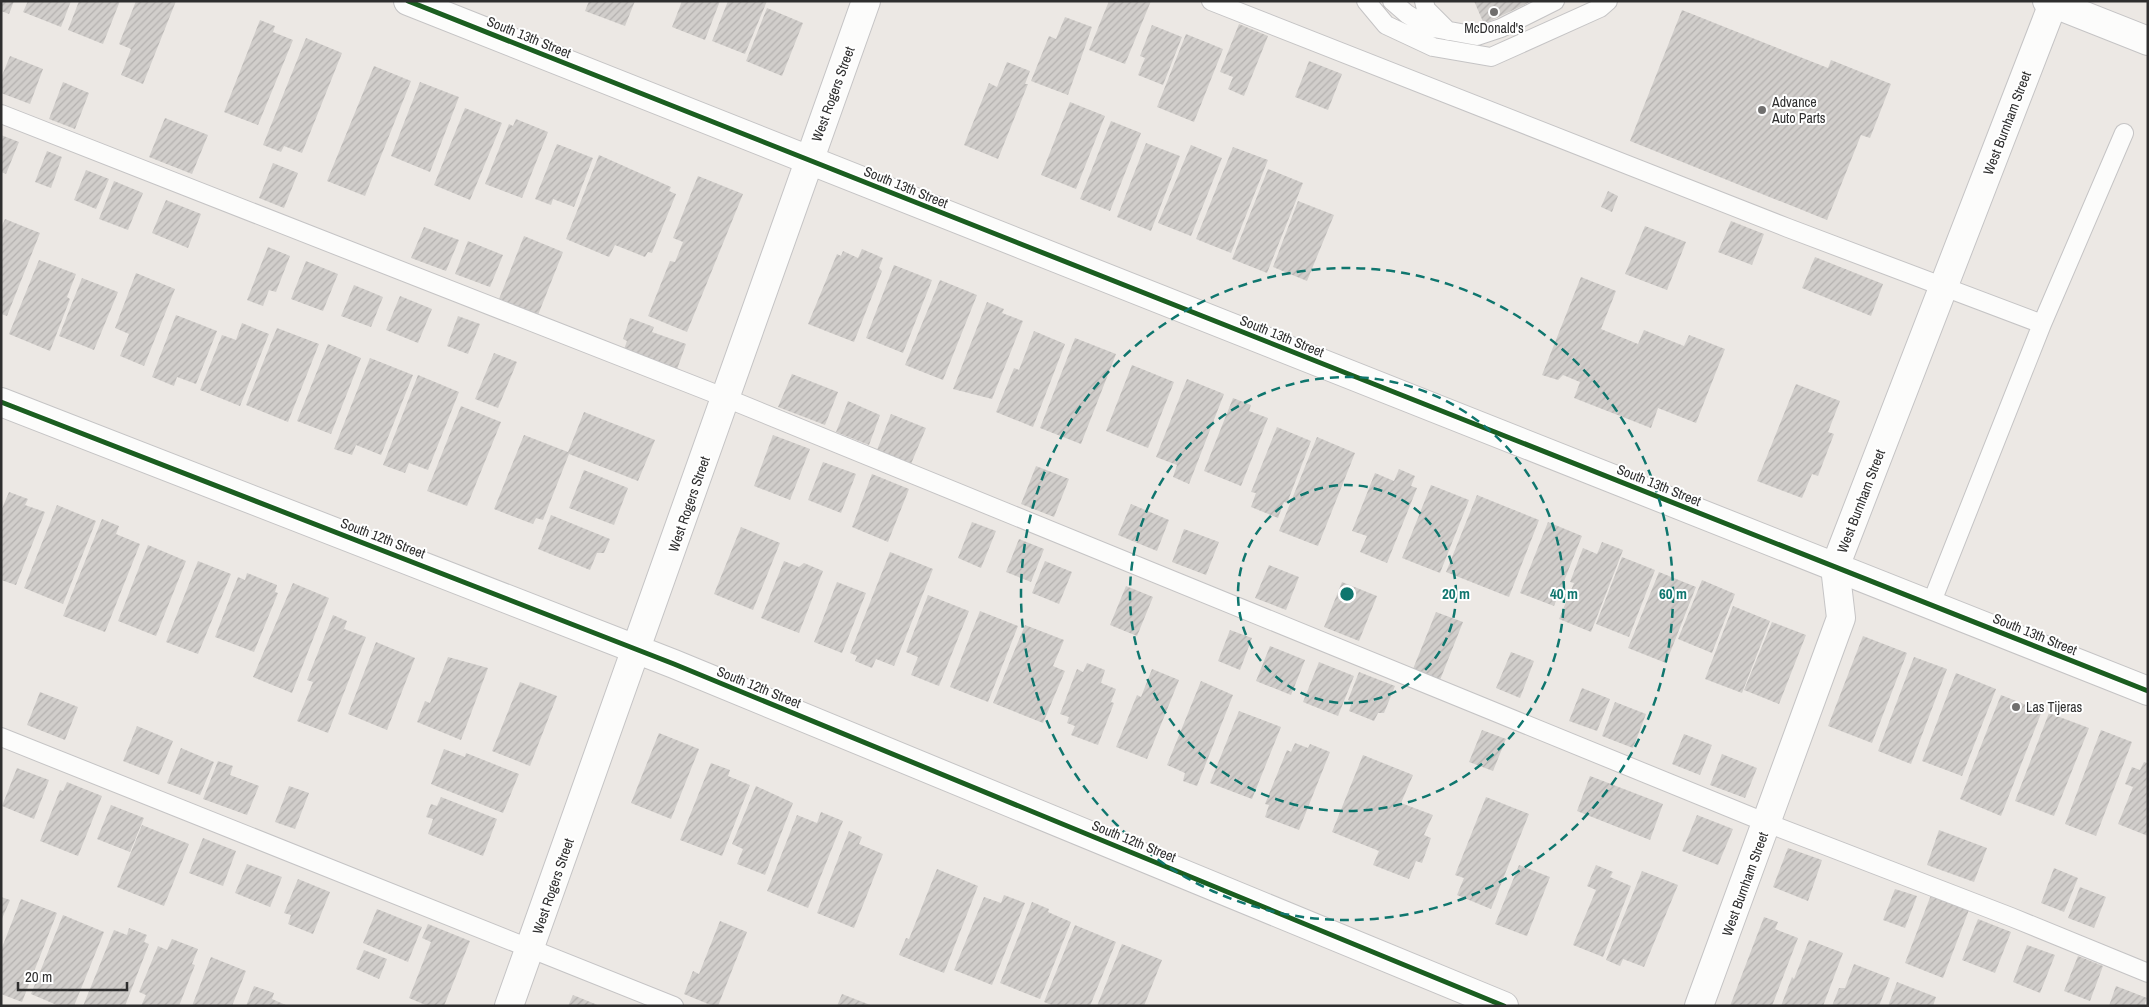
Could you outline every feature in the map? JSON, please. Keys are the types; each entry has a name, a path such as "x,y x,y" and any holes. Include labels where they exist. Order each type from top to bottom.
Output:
{"street":[{"name":"South 13th Street","path":"408,1 2148,691"},
{"name":"West Rogers Street","path":"509,1006 531,949 866,1"},
{"name":"West Burnham Street","path":"1699,1006 1841,618 1835,567 2051,2"},
{"path":"2051,2 2148,41"},
{"name":"South 12th Street","path":"1,402 637,649 1504,1006"}],"lane":[{"path":"1211,1 1770,221 2042,324"},
{"path":"1366,1 1386,25 1433,47 1491,57 1600,8 1608,1"},
{"path":"1392,1 1407,14 1428,27 1477,36 1501,28 1555,1"},
{"path":"1424,1 1426,9 1448,31"},
{"path":"1,114 726,398 1767,823 2011,917 2148,973"},
{"path":"1931,604 2042,324 2124,133"},
{"path":"1,737 674,1006"}],"building":[{"path":"1,1 14,1 9,14 1,11"},
{"path":"28,1 71,1 61,27 23,12"},
{"path":"79,1 120,1 103,44 68,30"},
{"path":"136,1 176,1 143,84 121,75 131,49 119,44"},
{"path":"589,1 635,1 625,26 585,11"},
{"path":"682,1 720,1 705,40 672,27"},
{"path":"728,1 767,1 745,54 712,41"},
{"path":"1109,1 1151,1 1125,64 1089,50"},
{"name":"McDonald's","path":"1474,1 1532,1 1484,24"},
{"path":"767,8 803,23 782,76 746,61"},
{"name":"Advance Auto Parts","path":"1682,10 1828,68 1831,60 1891,84 1870,138 1861,135 1827,220 1630,141"},
{"path":"1065,17 1092,27 1068,95 1031,81 1049,36 1056,39"},
{"path":"260,20 275,26 273,32 293,40 258,125 224,112"},
{"path":"1239,24 1268,36 1244,96 1228,89 1233,77 1220,72"},
{"path":"1152,25 1182,37 1163,85 1138,75 1145,58 1140,56"},
{"path":"1186,34 1223,49 1194,122 1157,107"},
{"path":"306,38 342,53 302,153 284,146 281,152 263,145"},
{"path":"10,56 43,69 30,104 1,93 1,78"},
{"path":"1309,61 1342,74 1328,110 1295,97"},
{"path":"1007,62 1030,71 1025,84 1028,84 998,159 964,145 989,83 997,87"},
{"path":"374,66 411,81 365,196 327,181"},
{"path":"63,82 89,93 75,129 49,119"},
{"path":"420,82 459,97 430,172 391,156"},
{"path":"1070,102 1105,116 1076,189 1041,175"},
{"path":"465,108 502,123 470,200 434,185"},
{"path":"165,118 208,135 192,174 149,157"},
{"path":"516,119 548,132 522,198 485,184 509,124 513,126"},
{"path":"1111,121 1141,133 1110,211 1080,199"},
{"path":"1,135 19,142 6,174 1,172"},
{"path":"1146,143 1180,156 1151,231 1117,217"},
{"path":"557,144 593,158 574,207 553,199 551,205 535,199"},
{"path":"1191,145 1222,158 1191,236 1158,223"},
{"path":"1233,147 1268,160 1231,253 1196,239"},
{"path":"47,151 62,157 51,188 35,182"},
{"path":"599,155 671,187 669,191 676,194 652,253 648,252 645,257 615,245 609,257 566,239"},
{"path":"273,163 298,173 284,208 259,198"},
{"path":"1268,169 1303,183 1267,273 1232,259"},
{"path":"86,170 109,179 96,209 74,200"},
{"path":"698,176 743,194 687,332 648,316 670,261 675,262 683,242 673,238"},
{"path":"114,181 143,193 128,230 99,219"},
{"path":"1608,191 1618,196 1612,212 1601,207"},
{"path":"166,200 201,214 188,248 152,233"},
{"path":"1298,201 1334,215 1307,281 1273,267"},
{"path":"5,219 40,233 7,316 1,314 1,228"},
{"path":"1731,221 1764,234 1752,265 1718,252"},
{"path":"1645,226 1686,242 1667,290 1625,274"},
{"path":"424,227 459,240 446,271 411,258"},
{"path":"524,236 563,252 538,315 499,299"},
{"path":"468,241 503,255 490,287 455,274"},
{"path":"268,247 290,256 276,292 269,290 263,306 247,300"},
{"path":"862,249 883,258 879,268 882,271 854,342 808,324 837,254 841,256 843,251 858,258"},
{"path":"1815,257 1883,284 1871,316 1802,288"},
{"path":"39,260 76,274 67,297 70,299 50,351 9,334"},
{"path":"306,261 338,274 323,311 291,299"},
{"path":"894,265 932,280 903,353 866,338"},
{"path":"136,273 175,289 144,366 120,356 129,334 115,328"},
{"path":"1581,277 1616,291 1601,329 1638,344 1644,330 1684,346 1689,335 1725,349 1696,423 1658,408 1651,428 1574,398 1580,382 1563,375 1558,380 1542,375"},
{"path":"82,278 118,292 94,350 59,336"},
{"path":"940,280 977,295 943,380 905,365"},
{"path":"354,285 383,297 371,327 341,316"},
{"path":"400,296 432,309 418,343 386,330"},
{"path":"987,302 1004,309 1002,313 1023,321 992,399 953,389"},
{"path":"176,315 217,331 196,384 177,377 174,386 152,377"},
{"path":"458,316 480,324 468,354 447,346"},
{"path":"630,318 654,327 652,332 686,344 675,375 622,355 627,341 623,339"},
{"path":"242,323 269,334 240,406 200,390 222,335 236,340"},
{"path":"277,328 319,344 288,422 246,405"},
{"path":"1034,331 1065,344 1033,427 996,412 1014,368 1019,370"},
{"path":"1075,338 1116,354 1081,444 1040,428"},
{"path":"328,344 361,358 331,434 297,421"},
{"path":"494,353 517,362 498,408 475,399"},
{"path":"370,358 413,375 381,455 356,445 352,455 334,449"},
{"path":"1132,365 1174,382 1148,448 1106,431"},
{"path":"792,374 838,392 825,425 778,407"},
{"path":"418,375 459,392 428,470 409,463 405,473 383,465"},
{"path":"1187,379 1224,394 1189,484 1173,477 1177,465 1156,457"},
{"path":"1796,384 1840,401 1828,432 1834,434 1818,476 1812,474 1802,498 1757,481"},
{"path":"1233,398 1251,405 1249,411 1268,418 1241,486 1204,471"},
{"path":"848,401 880,415 869,445 836,432"},
{"path":"461,406 501,422 467,506 427,491"},
{"path":"584,412 655,440 638,481 569,454 543,520 536,518 533,524 494,509 524,435 568,452"},
{"path":"891,414 926,428 911,464 877,450"},
{"path":"1277,427 1311,441 1287,503 1284,502 1278,518 1251,507 1256,493 1251,492"},
{"path":"773,435 810,449 790,500 754,486"},
{"path":"1317,437 1355,453 1318,546 1279,531"},
{"path":"823,462 856,474 841,513 808,500"},
{"path":"1036,466 1069,479 1054,517 1021,504"},
{"path":"1399,469 1415,476 1411,486 1417,488 1387,563 1360,552 1367,536 1352,531 1375,473 1394,481"},
{"path":"584,470 628,488 614,525 569,508"},
{"path":"872,474 909,489 888,542 852,527"},
{"path":"1431,485 1469,500 1440,573 1402,558"},
{"path":"9,492 28,499 25,505 45,512 16,585 1,580 1,511"},
{"path":"1477,495 1539,520 1509,597 1446,572"},
{"path":"1131,504 1169,520 1157,551 1118,535"},
{"path":"57,505 96,521 63,604 24,588"},
{"path":"551,515 610,539 604,553 597,553 590,570 538,549"},
{"path":"102,519 119,526 116,534 140,544 105,632 63,616"},
{"path":"972,522 996,531 981,568 958,558"},
{"path":"1548,522 1582,536 1554,606 1520,593"},
{"path":"741,527 780,543 753,610 714,594"},
{"path":"1184,529 1219,542 1206,575 1172,562"},
{"path":"1019,539 1044,549 1031,582 1006,572"},
{"path":"1602,542 1623,550 1591,632 1559,619 1574,583 1570,582 1583,548 1597,554"},
{"path":"148,545 186,561 156,636 118,621"},
{"path":"890,552 933,569 894,666 876,659 872,668 855,661 857,656 850,653"},
{"path":"1622,557 1655,570 1629,637 1596,624"},
{"path":"198,561 231,574 198,654 166,642"},
{"path":"784,561 799,567 804,563 823,571 799,633 761,618"},
{"path":"1045,561 1072,572 1059,604 1032,593"},
{"path":"1269,565 1299,577 1286,610 1255,598"},
{"path":"1659,572 1696,587 1666,663 1628,648"},
{"path":"247,573 277,585 275,592 278,593 254,652 215,637 238,577 245,580"},
{"path":"1702,580 1735,594 1712,653 1678,639"},
{"path":"837,582 866,593 842,653 814,642"},
{"path":"1342,582 1377,596 1359,641 1324,627"},
{"path":"293,583 329,598 292,693 253,677"},
{"path":"1126,586 1153,597 1137,636 1110,625"},
{"path":"928,595 969,611 939,686 911,675 918,657 906,652"},
{"path":"1733,606 1770,621 1742,693 1705,679"},
{"path":"980,611 1018,626 988,702 950,687"},
{"path":"1436,612 1463,622 1440,680 1413,669"},
{"path":"333,615 347,621 344,629 366,637 328,733 297,721 313,682 307,680"},
{"path":"1772,622 1806,635 1779,704 1744,690"},
{"path":"1025,625 1064,640 1053,666 1065,671 1043,723 993,703"},
{"path":"1230,630 1252,638 1240,670 1218,661"},
{"path":"1863,636 1907,653 1872,743 1828,726"},
{"path":"376,642 415,658 387,730 348,714"},
{"path":"1270,646 1305,660 1291,695 1256,681"},
{"path":"1511,652 1534,661 1520,698 1496,688"},
{"path":"448,657 488,668 461,740 417,722 425,701 430,703"},
{"path":"1914,657 1947,669 1911,764 1878,751"},
{"path":"1319,662 1354,676 1338,716 1303,702"},
{"path":"1087,663 1105,670 1101,683 1116,689 1111,702 1114,703 1098,745 1071,735 1075,726 1067,723 1069,717 1060,714 1077,669 1083,672"},
{"path":"1152,669 1179,680 1147,759 1116,747 1137,695 1141,697"},
{"path":"1359,672 1395,686 1384,713 1378,713 1374,721 1349,711 1352,702 1348,700"},
{"path":"1956,673 1996,689 1962,776 1922,761"},
{"path":"1201,681 1233,695 1197,786 1183,781 1185,773 1167,765"},
{"path":"520,682 557,696 530,766 492,751"},
{"path":"1582,688 1610,699 1597,731 1569,721"},
{"path":"40,692 78,707 65,740 27,725"},
{"path":"2001,695 2042,711 2001,816 1960,799"},
{"path":"1615,702 1646,714 1633,748 1602,736"},
{"path":"1239,711 1281,727 1252,799 1210,783"},
{"path":"2049,713 2089,728 2054,816 2015,801"},
{"path":"137,726 173,741 159,775 123,761"},
{"path":"1482,730 1506,739 1493,771 1469,762"},
{"path":"2101,730 2132,742 2096,836 2065,824"},
{"path":"659,733 699,749 671,819 631,803"},
{"path":"1684,734 1712,745 1700,775 1672,764"},
{"path":"1295,743 1308,748 1310,744 1330,752 1299,830 1265,817 1269,805 1265,804 1287,750 1291,752"},
{"path":"181,748 214,762 200,795 167,783"},
{"path":"444,749 465,757 466,753 519,774 503,813 431,784"},
{"path":"1722,754 1757,768 1745,798 1710,785"},
{"path":"1363,755 1413,775 1401,803 1433,815 1424,835 1431,838 1422,863 1416,861 1409,879 1373,865 1379,851 1332,832"},
{"path":"218,761 233,766 230,775 259,786 247,815 203,799"},
{"path":"2144,762 2148,763 2148,836 2118,824 2133,787 2125,784 2132,767 2140,770"},
{"path":"711,763 730,770 728,776 750,785 722,856 680,840"},
{"path":"17,768 49,780 34,819 2,806"},
{"path":"1590,776 1663,804 1650,840 1577,811"},
{"path":"67,782 102,796 78,856 40,841 60,790 63,791"},
{"path":"289,786 309,793 295,829 275,822"},
{"path":"756,786 793,803 765,875 737,864 743,849 732,844"},
{"path":"441,797 497,819 483,856 428,834 433,819 426,817 431,804 437,806"},
{"path":"1486,797 1529,814 1491,909 1457,895 1464,878 1455,875"},
{"path":"111,805 144,818 130,852 97,839"},
{"path":"821,812 843,821 808,908 767,891 797,815 817,823"},
{"path":"1697,815 1733,829 1718,865 1682,851"},
{"path":"142,825 189,844 164,906 117,887"},
{"path":"1939,830 1987,848 1974,882 1927,865"},
{"path":"849,831 862,837 859,844 883,854 854,928 817,913"},
{"path":"203,838 236,851 223,886 189,873"},
{"path":"1788,848 1822,860 1808,901 1773,887"},
{"path":"247,864 282,877 270,907 235,893"},
{"path":"1519,865 1550,877 1527,936 1495,924"},
{"path":"1596,865 1613,872 1610,877 1631,886 1603,957 1573,945 1596,890 1587,886"},
{"path":"2054,868 2078,878 2064,912 2041,903"},
{"path":"937,869 978,886 944,973 899,955 906,938 909,939"},
{"path":"1642,871 1678,885 1644,967 1623,959 1620,966 1606,960"},
{"path":"298,879 330,892 313,934 288,924 291,915 284,913"},
{"path":"2080,887 2106,897 2094,928 2068,918"},
{"path":"1895,889 1917,896 1905,928 1883,920"},
{"path":"1004,895 1025,903 992,985 954,970 984,897 1001,903"},
{"path":"1931,895 1969,910 1943,978 1905,963"},
{"path":"1,897 10,900 1,921"},
{"path":"21,899 57,913 22,1002 1,994 1,950"},
{"path":"1032,902 1049,909 1048,912 1071,922 1040,999 1000,983"},
{"path":"377,909 422,927 408,962 363,943"},
{"path":"63,915 104,932 74,1006 59,1006 31,994"},
{"path":"1764,917 1778,922 1775,929 1798,938 1772,1006 1730,1006"},
{"path":"1978,919 2011,932 1995,973 1962,960"},
{"path":"720,921 747,932 718,1006 713,1006 684,994 693,971 699,974"},
{"path":"428,924 470,941 444,1006 428,1006 409,998 431,942 422,938"},
{"path":"1075,925 1116,942 1090,1006 1054,1006 1044,1002"},
{"path":"129,928 147,935 144,942 149,944 125,1006 83,1006 114,930 127,935"},
{"path":"172,939 198,949 192,964 195,965 179,1006 141,1006 146,995 139,992 158,946 167,950"},
{"path":"1809,940 1843,953 1823,1006 1781,1006 1792,977 1794,979"},
{"path":"1122,944 1162,960 1144,1006 1097,1006"},
{"path":"2027,945 2055,955 2040,993 2013,982"},
{"path":"364,950 387,959 379,979 356,969"},
{"path":"2078,956 2103,966 2090,1001 2064,991"},
{"path":"211,957 246,971 232,1006 192,1006"},
{"path":"1854,964 1890,978 1879,1006 1832,1006 1839,988 1845,988"},
{"path":"1897,982 1936,997 1933,1006 1888,1006"},
{"path":"254,986 274,993 272,999 288,1006 246,1006"},
{"path":"2116,986 2147,998 2144,1006 2109,1006"},
{"path":"842,994 873,1006 837,1006"},
{"path":"573,995 600,1006 568,1006"}],"cycle path":[{"path":"408,1 2148,691"},
{"path":"1,402 674,664 1504,1006"}],"place":[{"name":"McDonald's","path":"1494,12"},
{"name":"Advance Auto Parts","path":"1762,110"},
{"name":"Las Tijeras","path":"2016,707"}]}
